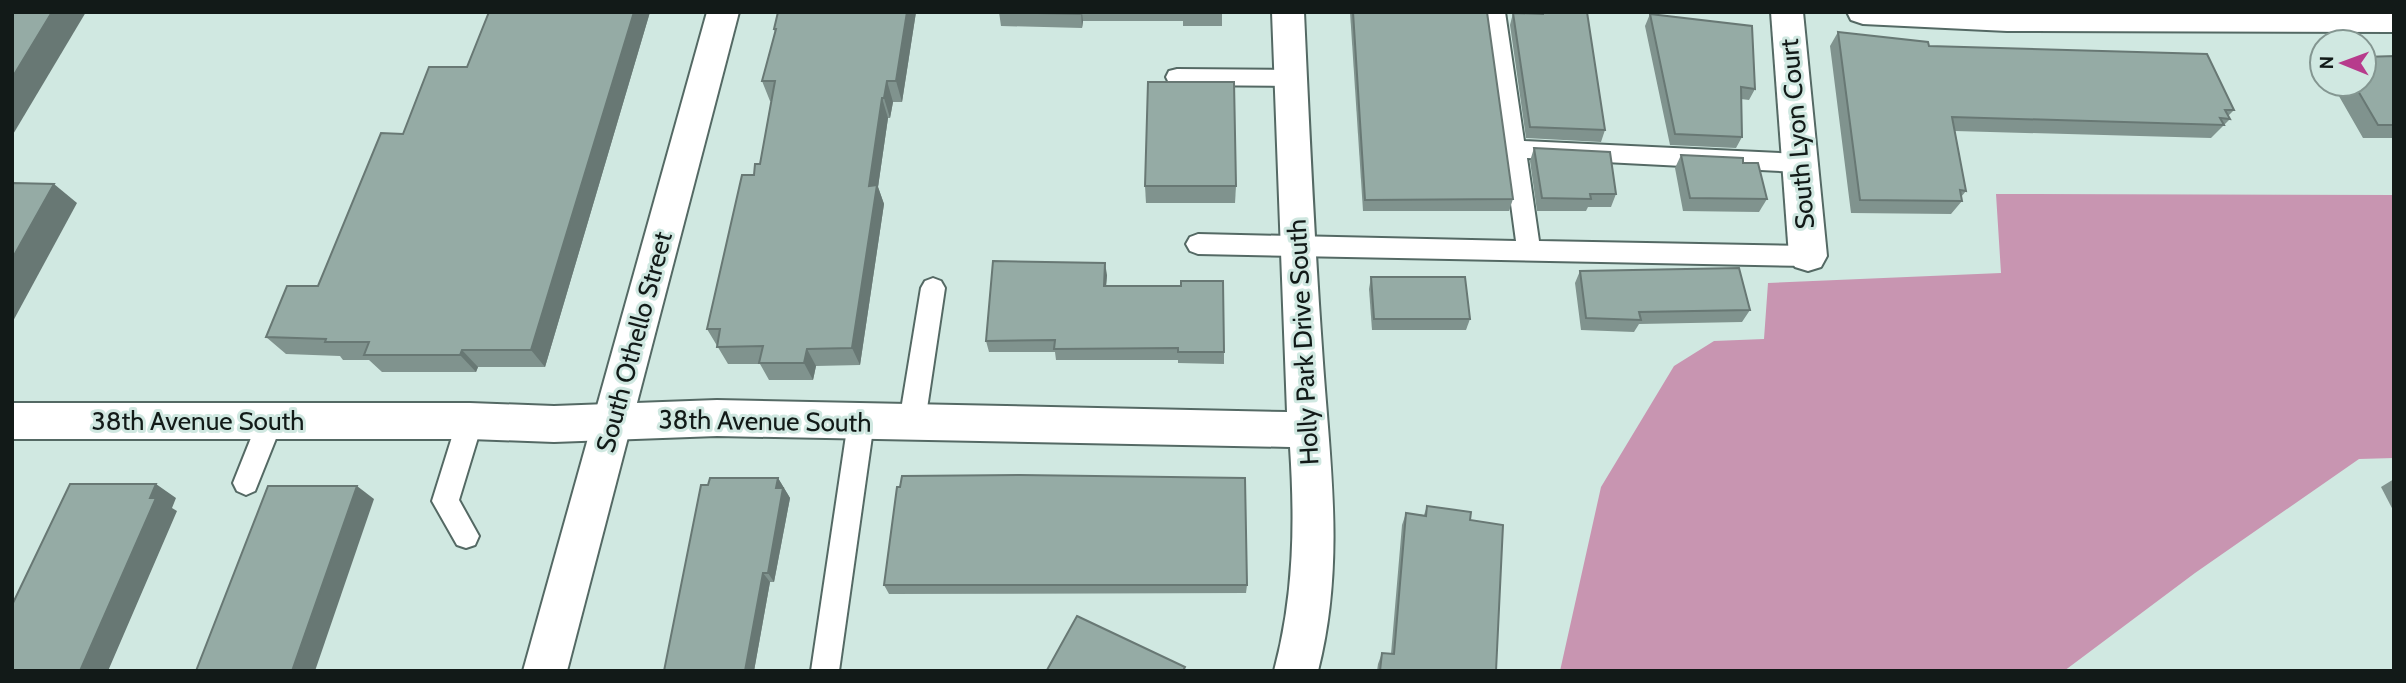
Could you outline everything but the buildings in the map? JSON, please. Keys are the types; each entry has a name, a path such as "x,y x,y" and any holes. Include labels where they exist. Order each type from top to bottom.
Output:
{"street":[{"name":"South Othello Street","path":"545,671 723,12"},
{"name":"Holly Park Drive South","path":"1288,12 1297,245 1313,526 1311,593 1304,647 1296,671"},
{"name":"South Lyon Court","path":"1787,12 1808,256"},
{"path":"1863,12 2007,19 2228,16 2394,20"},
{"name":"38th Avenue South","path":"12,421 470,421 554,424 717,418 1307,430"}],"lane":[{"path":"1495,12 1529,252"},
{"path":"1177,77 1290,78"},
{"path":"1515,149 1799,163"},
{"path":"1198,244 1808,256"},
{"path":"912,422 933,288"},
{"path":"246,483 271,421"},
{"path":"466,536 445,501 470,421"},
{"path":"824,671 862,422"}],"shaded area":[{"path":"1996,194 2394,195 2394,458 2359,459 2195,573 2064,671 1560,671 1601,487 1674,366 1714,341 1764,339 1768,283 2001,273"}]}
